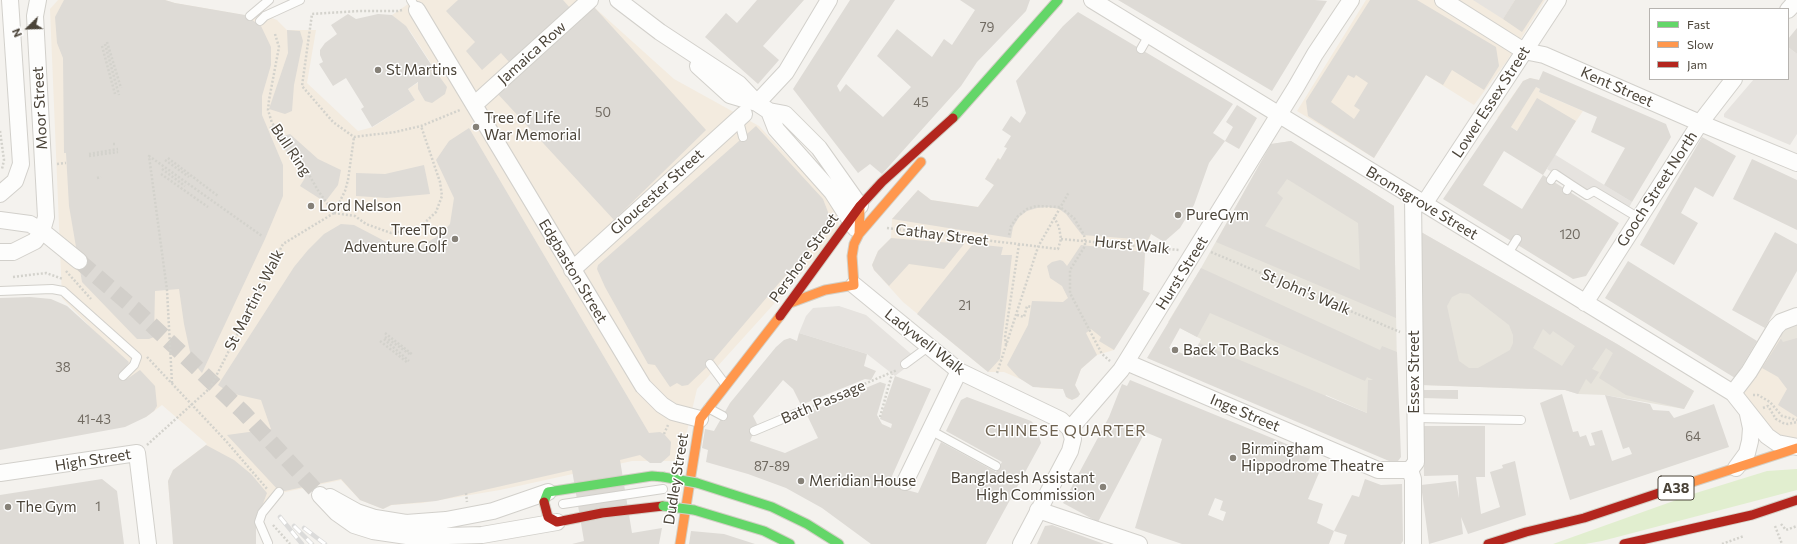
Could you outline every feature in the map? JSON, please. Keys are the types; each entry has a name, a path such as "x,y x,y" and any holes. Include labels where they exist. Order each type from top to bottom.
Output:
{"main road":[{"name":"Pershore Street","path":"859,234 929,153 945,127 1058,0"},
{"name":"Pershore Street","path":"704,414 790,303 860,206 882,182 918,148 945,127"},
{"path":"790,303 825,290 854,285 852,256 854,244 859,234 860,206"},
{"name":"Dudley Street","path":"680,544 701,437 704,414"},
{"name":"A38","path":"1543,538 1584,518 1797,447"},
{"path":"793,542 764,531 694,510 662,506 602,513 562,512 548,517 544,501 548,492 652,476 663,477 696,486 729,492 772,507 807,524 838,544"},
{"path":"1624,544 1752,514 1797,500"},
{"path":"1703,536 1723,529 1752,514"},
{"path":"1488,544 1526,532 1584,518"}],"street":[{"name":"Moor Street","path":"2,193 15,181 21,164 10,0"},
{"name":"Moor Street","path":"38,0 35,16 44,224"},
{"name":"Jamaica Row","path":"471,101 590,0"},
{"path":"618,0 660,32 739,84 763,107 776,129 832,192 859,234"},
{"path":"763,107 786,72 829,0"},
{"name":"Bromsgrove Street","path":"1092,0 1585,303 1736,390 1757,425 1777,444 1797,447"},
{"name":"Hurst Street","path":"1070,429 1123,367 1279,115 1315,54 1351,0"},
{"name":"Kent Street","path":"1443,0 1524,51 1544,55 1700,123 1797,163"},
{"name":"Lower Essex Street","path":"1418,200 1524,51 1558,0"},
{"path":"1789,9 1796,0"},
{"name":"Edgbaston Street","path":"414,5 643,386 662,406 672,412 704,414"},
{"name":"Gooch Street North","path":"1585,303 1700,123 1733,80"},
{"path":"763,107 785,114 814,143 860,206"},
{"name":"Gloucester Street","path":"572,270 743,115"},
{"name":"Essex Street","path":"1413,544 1413,479 1410,470 1416,462 1414,338 1418,200"},
{"path":"0,220 30,224 44,224 79,261"},
{"path":"0,252 13,252 35,241 44,224"},
{"name":"Ladywell Walk","path":"854,285 959,371 1061,420 1070,429"},
{"path":"1736,390 1776,327 1781,322 1797,316"},
{"name":"Inge Street","path":"1123,367 1378,470 1410,470"},
{"path":"904,482 959,371"},
{"name":"Bromsgrove Street","path":"1736,468 1747,453 1750,441 1751,428 1747,410"},
{"path":"1021,544 1070,451 1073,439 1070,429"},
{"path":"137,454 148,544"},
{"name":"High Street","path":"0,473 137,454"},
{"path":"548,492 493,511 446,520 406,523 376,518 357,512 331,497 320,494 337,513 354,525 373,531 413,538 484,539 562,512"},
{"path":"1038,510 1139,544"},
{"path":"484,539 485,522 493,511"},
{"path":"500,544 506,534 510,531"}],"lane":[{"path":"250,16 268,0"},
{"path":"260,21 265,16 300,0"},
{"path":"1141,49 1149,35"},
{"path":"743,137 740,125 743,115 763,107"},
{"path":"1551,180 1555,174 1568,187 1587,195 1594,191 1639,218"},
{"path":"1507,255 1517,239"},
{"path":"0,291 52,289 63,291 137,357 134,365 123,376"},
{"path":"905,364 928,347"},
{"path":"710,364 726,385"},
{"name":"Bath Passage","path":"754,431 804,410"},
{"path":"704,414 723,416"},
{"path":"1415,418 1521,420"},
{"path":"930,430 996,466"},
{"path":"268,543 259,522 262,513 279,492"},
{"path":"562,512 663,492"},
{"path":"756,519 777,529 793,542"}],"path":[{"path":"414,5 398,11 359,11 312,14 302,86 333,122 354,137 395,132 421,126 471,101"},
{"name":"Bull Ring","path":"275,34 279,47 268,110 272,123 298,156 319,192 334,213"},
{"path":"117,94 104,44 120,88"},
{"path":"354,137 348,180 345,191 334,213 355,216 366,224 391,233 418,229 436,212 442,196 440,182 421,126"},
{"path":"0,131 4,160 2,172"},
{"path":"89,155 118,151"},
{"path":"172,383 166,290 149,156 262,236"},
{"path":"168,158 218,196"},
{"path":"165,160 189,177"},
{"path":"162,169 185,186"},
{"path":"162,174 208,207"},
{"path":"992,388 1017,315 1038,246 1069,192"},
{"path":"1009,235 1011,226 1018,216 1027,209 1036,206 1060,207 1074,218 1084,235 1085,246 1070,270 1070,293 1102,354 1123,367"},
{"name":"St Martin's Walk","path":"210,388 283,244 334,213"},
{"path":"1054,217 1059,227 1060,239"},
{"name":"Cathay Street","path":"881,227 1058,249 1060,239"},
{"name":"Hurst Walk","path":"1060,239 1085,240 1180,250"},
{"path":"1006,348 1005,337 1019,244"},
{"name":"St John's Walk","path":"1198,247 1414,338"},
{"path":"66,271 78,286"},
{"path":"13,276 23,276"},
{"path":"1017,315 1024,317 1027,306 1031,307"},
{"path":"380,341 408,362 384,338 412,355 385,333"},
{"path":"146,356 226,441 266,487"},
{"name":"Bath Passage","path":"804,410 892,373 880,417"},
{"name":"High Street","path":"137,454 210,388"},
{"path":"1736,390 1770,402 1782,416 1797,421"},
{"path":"1766,414 1763,407 1768,406 1776,419 1783,423 1788,424 1797,421"},
{"path":"466,493 467,504"},
{"path":"262,513 290,544"},
{"path":"1775,526 1782,544"}],"shaded area":[{"path":"58,0 165,0 244,15 256,12 277,20 287,30 316,30 307,83 358,131 373,127 415,100 408,89 432,74 431,71 434,68 410,31 392,15 414,0 589,0 594,7 674,79 759,126 838,209 839,232 697,389 680,461 632,461 500,490 422,503 392,505 383,509 360,500 341,480 281,493 256,522 172,530 168,481 173,470 207,444 162,405 146,417 134,389 123,379 121,375 129,362 104,341 62,298 50,9"},
{"path":"1366,0 1545,0 1507,61 1474,105 1426,75 1374,158 1297,111"},
{"path":"1473,0 1515,0 1503,19"},
{"path":"1789,48 1797,54 1797,134 1790,145 1724,117 1724,114 1753,80 1789,80"},
{"path":"1530,78 1539,80 1536,87 1540,89 1539,92 1583,111 1554,154 1497,118 1523,81"},
{"path":"1291,141 1394,206 1398,419 1367,413 1326,395 1312,427 1186,374 1201,339 1168,322 1201,268 1271,144"},
{"path":"1554,154 1632,202 1627,211 1595,191 1587,195 1547,169"},
{"path":"998,158 1142,228 1151,234 1145,252 1143,290 1114,350 1097,355 1081,369 1075,385 1080,394 1075,399 1068,399 1063,389 1041,388 1004,372 988,372 903,302 874,270 872,265 878,251 891,238 892,219 918,190 931,200 978,207 994,185 985,179"},
{"path":"1421,232 1617,344 1694,391 1684,409 1605,395 1578,394 1565,390 1422,385"},
{"path":"839,306 866,315 917,359 895,376 867,354 799,333 806,316 813,308"},
{"path":"1797,316 1797,376 1794,377 1781,338 1773,332"},
{"path":"1773,332 1781,338 1794,377 1797,376 1797,447 1777,443 1739,388"}],"green space":[{"path":"1797,469 1797,490 1602,541 1585,544 1553,544 1696,493 1767,471"}],"building":[{"path":"64,0 165,0 245,15 261,26 271,47 271,65 262,96 262,115 283,165 283,196 265,239 202,373 192,361 184,324 179,289 155,291 154,337 149,339 137,339 82,282 69,206 66,153 64,153 63,58 57,43 55,17"},
{"path":"458,0 563,0 570,8 510,63 501,53 482,70 466,51 475,42 446,11"},
{"path":"757,0 804,0 763,46 779,60 758,84 705,37 726,13 737,23"},
{"path":"850,0 895,0 837,86 840,92 846,84 883,117 911,87 877,56 897,29 932,57 944,39 952,45 975,10 960,0 1030,0 1026,11 977,62 961,86 882,174 870,164 858,173 793,89"},
{"path":"1118,0 1315,0 1327,1 1272,91"},
{"path":"1370,0 1417,0 1496,47 1499,66 1484,90 1452,70 1443,85 1426,75 1374,158 1308,116 1306,101","holes":["1348,75 1354,78 1356,75 1368,83 1354,106 1360,110 1354,119 1331,102"]},
{"path":"1515,0 1543,0 1522,32 1503,19"},
{"path":"594,7 706,130 614,220 497,93"},
{"path":"1078,12 1233,104 1213,133 1225,141 1209,163 1194,205 1180,228 1164,242 1151,234 1148,240 1082,235 1066,214 1059,209 1048,207 1027,211 1019,217 1013,227 1011,238 892,219 918,190 931,200 978,207 994,185 985,179 998,158 1000,160 1007,148 1004,147 1011,136 1002,130 1011,116 1020,123 1026,113 1016,81 1063,26"},
{"name":"St Martins","path":"348,14 356,19 378,14 392,15 406,26 434,69 431,71 432,74 439,76 447,87 445,94 432,103 425,101 418,89 418,82 408,89 415,100 372,127 361,109 364,107 346,78 333,86 319,64 323,62 320,55 320,50 325,43 337,34 331,25"},
{"path":"1797,28 1797,54 1789,48 1789,38"},
{"path":"287,30 300,31 303,41 294,85 292,111 285,114 269,109 288,53"},
{"path":"1543,71 1666,124 1671,137 1632,202 1604,185 1625,148 1591,132 1597,117 1539,92 1540,89 1536,87 1511,127 1517,131 1537,98 1576,121 1543,175 1619,223 1586,276 1573,279 1443,199 1523,81 1530,78 1539,80","holes":["1504,151 1543,175 1522,209 1483,185"]},
{"path":"1237,105 1257,118 1239,149 1225,141 1233,127 1226,122"},
{"path":"275,125 283,136 290,134 318,159 341,170 338,185 325,202 300,186 305,178 269,127"},
{"path":"756,126 823,199 828,212 828,223 826,228 710,364 688,385 682,386 677,383 670,387 655,365 648,364 605,287 597,269 598,265"},
{"path":"469,128 649,433 660,432 664,434 671,442 670,455 661,463 650,463 640,455 620,460 632,533 662,528 659,544 572,544 584,541 572,470 436,501 391,505 383,509 360,500 341,479 280,492 227,435 271,429 261,400 230,393 218,385 294,267 324,234 341,224 354,225 396,247 417,248 440,235 450,224 454,198 436,160 449,141"},
{"path":"1702,137 1736,156 1713,197 1695,187 1681,213 1698,223 1674,265 1640,245"},
{"path":"1291,141 1394,206 1396,318 1216,242 1271,144","holes":["1287,179 1358,223 1360,270 1265,226 1283,198 1277,193"]},
{"path":"1752,159 1797,180 1797,230 1733,199"},
{"path":"424,165 430,194 387,198 356,196 356,173 385,174"},
{"path":"1421,232 1617,344 1694,391 1684,409 1626,395 1599,378 1613,353 1606,348 1592,369 1599,372 1591,384 1586,379 1578,394 1565,390 1422,385","holes":["1460,293 1469,294 1509,325 1513,335 1513,343 1510,350 1478,368 1469,368 1459,361 1447,306 1452,297","1543,329 1550,335 1553,331 1575,346 1562,366 1533,348"]},
{"path":"1775,232 1797,244 1797,271 1765,328 1732,310"},
{"path":"891,238 964,244 944,269 909,264 889,286 874,270 872,265 878,251"},
{"path":"973,244 1003,247 1001,255 1012,255 1000,359 988,372 917,314"},
{"path":"1081,245 1145,252 1143,290 1150,293 1114,350 1099,341 1101,337 1091,329 1086,333 1097,355 1081,369 1075,385 1080,394 1072,400 1066,397 1063,389 1033,387 1019,378 1007,365 1028,325 1032,301 1063,302 1068,298 1062,286 1050,278 1047,266 1052,262 1060,260 1067,266"},
{"path":"1628,261 1757,341 1735,378 1605,298"},
{"path":"1201,268 1380,350 1382,346 1397,352 1401,457 1398,461 1389,461 1147,358","holes":["1210,313 1365,381 1367,377 1373,380 1368,380 1367,413 1199,343 1193,358 1169,348 1180,328 1197,337"]},
{"path":"30,297 51,299 67,306 129,362 121,375 123,379 127,379 140,370 155,386 157,406 154,411 146,417 125,427 0,450 0,298"},
{"path":"799,333 867,354 864,366 876,371 871,380 865,379 801,405 793,389 783,380 753,416 757,424 750,441 785,453 818,438 806,413 880,382 886,384 877,415 882,424 891,428 892,424 880,419 895,376 931,389 888,485 918,493 941,442 996,472 1002,462 946,431 961,400 967,397 1031,421 1036,426 1041,443 986,544 871,544 822,508 786,488 748,474 706,462 708,450 702,448 705,429 714,431 730,403 776,347 784,340 790,338 797,341"},
{"path":"1781,338 1783,342 1797,338 1797,417 1778,405 1787,389 1778,377 1762,368"},
{"path":"1130,380 1311,454 1308,462 1321,468 1308,499 1323,504 1317,523 1334,531 1329,544 1182,544 1135,528 1162,439 1145,432 1098,522 1063,503 1109,417 1122,384 1127,386","holes":["1215,498 1223,501 1220,510 1226,512 1223,521 1208,515"]},
{"path":"1422,390 1458,390 1458,399 1422,398"},
{"path":"1562,394 1573,432 1578,431 1580,437 1586,435 1590,446 1595,445 1591,433 1602,430 1612,461 1632,454 1629,447 1623,449 1605,395 1650,404 1653,410 1669,411 1674,418 1714,404 1729,447 1570,500 1540,403"},
{"path":"1423,426 1485,426 1485,477 1476,477 1481,514 1500,507 1490,472 1503,468 1502,465 1515,461 1526,515 1468,534 1461,517 1463,534 1429,544 1421,485 1456,481 1459,498 1458,475 1424,476"},
{"path":"206,445 234,460 251,474 267,493 256,522 256,544 173,544 168,481 173,470"},
{"path":"102,479 117,491 124,544 0,544 0,495"},
{"path":"1365,479 1381,485 1402,484 1403,541 1401,544 1344,544 1347,535 1334,531 1352,495 1359,497"},
{"path":"1052,525 1104,544 1037,544 1045,526"},
{"path":"691,531 724,534 755,544 689,544"}],"tunnel":[{"path":"79,261 136,310 243,412 320,495"}],"railway":[{"path":"280,517 302,544"},
{"path":"294,526 312,544"},
{"path":"304,528 325,544"}],"traffic: fast":[{"path":"953,118 1058,0"},
{"path":"544,502 548,492 652,476 663,477"},
{"path":"663,477 697,483"},
{"path":"697,483 772,507 807,524 839,544"},
{"path":"663,506 694,510"},
{"path":"694,510 764,531 790,544"}],"traffic: slow":[{"path":"859,234 921,162"},
{"path":"790,303 825,290 854,285 852,256 854,244 859,234 860,206"},
{"path":"680,544 700,419 780,316"},
{"path":"1677,487 1797,448"}],"traffic: jam":[{"path":"780,316 860,206 882,182 953,118"},
{"path":"1488,544 1526,532 1584,518 1677,487"},
{"path":"1624,544 1752,515 1797,500"},
{"path":"544,502 548,517 557,522 602,513 663,506"}],"place":[{"name":"St Martins","path":"378,70"},
{"name":"Tree of Life War Memorial","path":"476,127"},
{"name":"Lord Nelson","path":"311,206"},
{"name":"PureGym","path":"1178,215"},
{"name":"TreeTop Adventure Golf","path":"455,239"},
{"name":"Back To Backs","path":"1175,350"},
{"name":"Birmingham Hippodrome Theatre","path":"1233,458"},
{"name":"Meridian House","path":"801,481"},
{"name":"Bangladesh Assistant High Commission","path":"1103,487"},
{"name":"The Gym","path":"8,507"}],"district":[{"name":"CHINESE QUARTER","path":"1066,431"}]}
